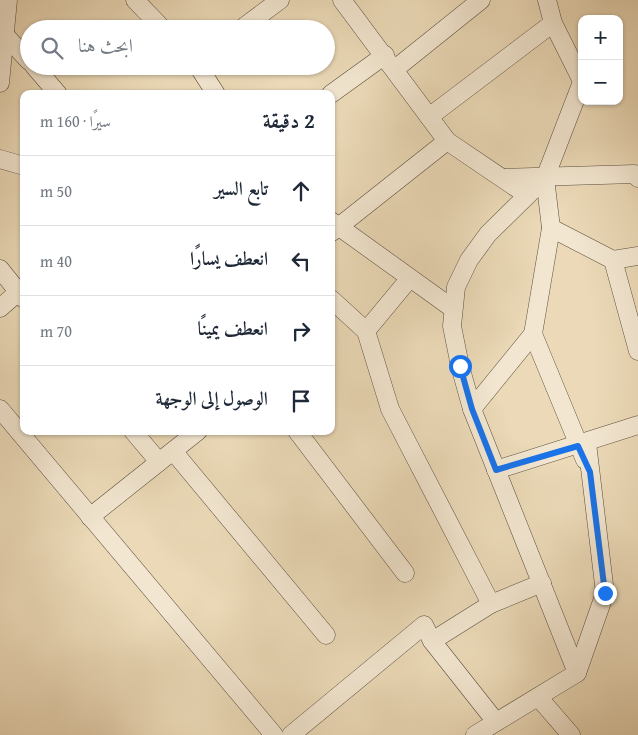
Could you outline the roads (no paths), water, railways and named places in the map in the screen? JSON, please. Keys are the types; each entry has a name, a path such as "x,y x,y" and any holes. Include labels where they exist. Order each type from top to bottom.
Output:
{"street":[{"path":"0,83 8,0"},
{"path":"135,0 154,20"},
{"path":"253,20 280,0"},
{"path":"342,0 447,141 527,195"},
{"path":"335,92 390,62 480,0"},
{"path":"548,0 553,23 578,74"},
{"path":"430,117 553,23"},
{"path":"4,34 20,51"},
{"path":"42,75 55,90"},
{"path":"204,75 213,90"},
{"path":"578,92 545,178 488,234 469,260 456,287 452,308 452,326 460,366 472,409 578,673"},
{"path":"335,226 447,141"},
{"path":"503,178 635,174 638,178"},
{"path":"472,409 533,334 551,228 545,178"},
{"path":"335,228 452,308"},
{"path":"551,228 613,260 638,256"},
{"path":"613,260 638,351"},
{"path":"0,269 20,291"},
{"path":"366,331 410,278"},
{"path":"0,308 20,294"},
{"path":"335,303 366,331 390,409 491,604"},
{"path":"478,734 578,673 605,593 590,472 583,444 533,334"},
{"path":"0,409 20,433"},
{"path":"496,470 638,426"},
{"path":"22,435 274,735"},
{"path":"136,435 159,462"},
{"path":"90,517 193,435"},
{"path":"300,435 405,572"},
{"path":"173,451 326,636"},
{"path":"432,641 491,604 542,583"},
{"path":"291,735 424,625 432,641 496,722"},
{"path":"539,698 571,735"}]}
